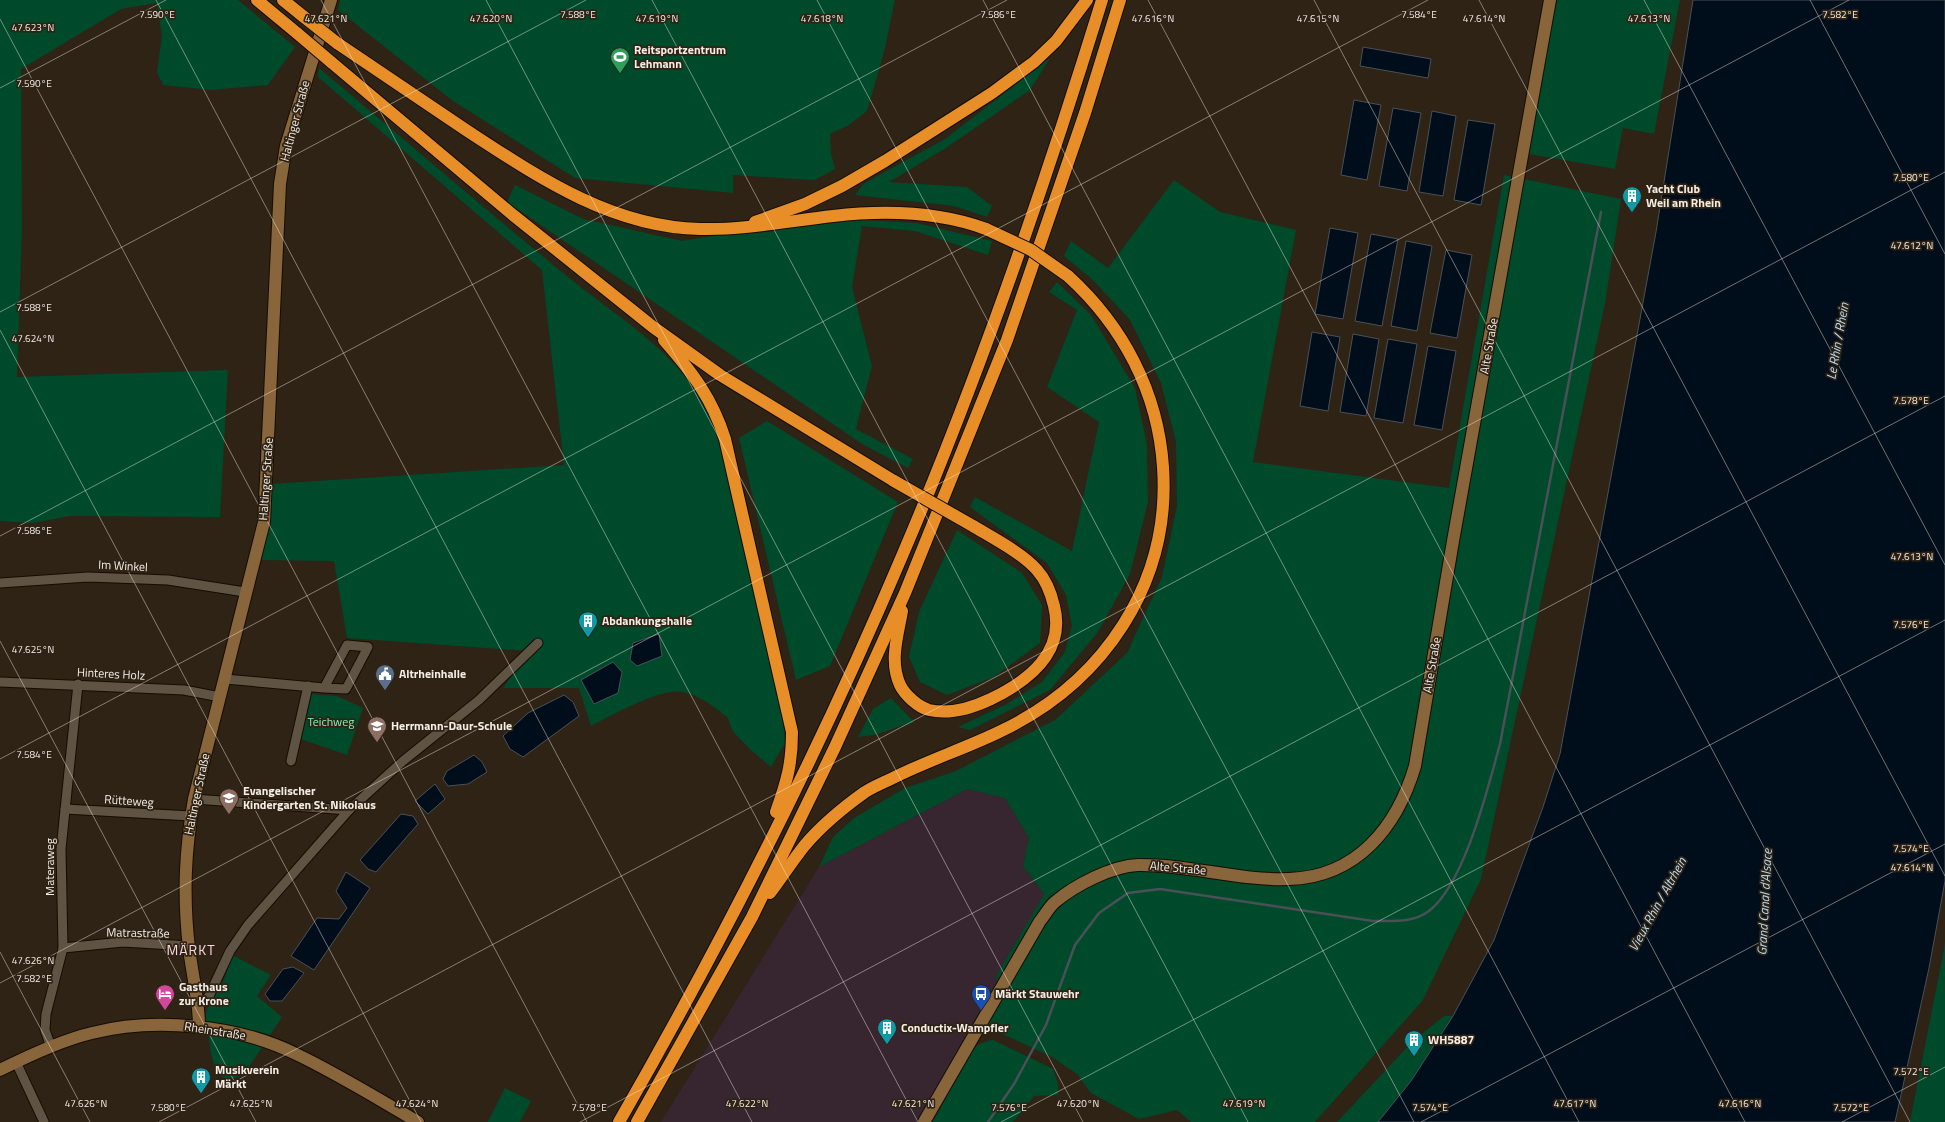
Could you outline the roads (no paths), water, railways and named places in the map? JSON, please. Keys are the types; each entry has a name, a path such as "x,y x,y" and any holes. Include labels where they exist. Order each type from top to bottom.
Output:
{"highway":[{"path":"257,0 513,215 653,327 720,375 1016,553 1037,570 1052,596 1057,615 1057,630 1052,645 1044,659 1033,672 1003,693 963,710 945,712 928,710 912,700 900,685 895,666 895,653 905,593"},
{"path":"283,0 337,43 516,163 582,200 623,216 666,227 700,229 736,228 834,216 887,212 949,218 986,229 1031,250 1068,276 1104,314 1121,338 1136,364 1148,391 1162,450 1162,513 1151,565 1140,592 1112,642 1067,690 1036,712 999,732 924,763 867,791 835,816 806,844 752,917"},
{"path":"736,228 805,204 842,186 885,161 992,93 1034,62 1056,41 1087,0"},
{"path":"619,1122 669,1035 766,847 822,735 864,644 956,425 1030,226 1069,109 1102,0"},
{"path":"637,1122 752,917 835,746 905,593 1007,340 1085,113 1120,0"},
{"path":"653,327 700,384 719,419 725,439 789,714 792,732 792,757 787,783 766,847"}],"street":[{"name":"Haltinger Straße","path":"199,1026 198,1003 189,946 185,864 191,816 245,592 264,522 280,184 286,146 331,0"},
{"name":"Alte Straße","path":"924,1122 1045,914 1054,902 1092,879 1116,869 1136,865 1195,869 1261,878 1289,879 1307,877 1340,866 1363,852 1389,825 1399,808 1408,789 1415,766 1452,549 1550,0"},
{"name":"Im Winkel","path":"0,583 88,577 168,580 245,592"},
{"path":"198,1003 204,1002 209,996 230,951 248,925 349,810 403,761 479,700 538,643"},
{"path":"224,678 324,688 346,689 368,647 347,645 324,688"},
{"name":"Hinteres Holz","path":"0,682 78,684 184,690 220,697"},
{"name":"Materaweg","path":"51,1047 45,1030 46,1014 63,948 60,849 78,684"},
{"path":"292,761 308,686"},
{"path":"194,799 349,810"},
{"name":"Rütteweg","path":"65,809 191,816"},
{"name":"Matrastraße","path":"63,948 123,942 189,946"},
{"name":"Rheinstraße","path":"0,1070 51,1047 99,1032 137,1026 199,1026 256,1038 296,1053 418,1122"},
{"path":"16,1062 44,1122"}],"water":[{"path":"1693,0 1945,0 1945,881 1929,968 1895,1122 1378,1122 1411,1081 1453,1016 1494,940 1543,807 1560,754 1656,232"},
{"path":"1363,47 1431,59 1428,78 1360,66"},
{"path":"1354,100 1381,105 1367,180 1341,175"},
{"path":"1393,108 1421,113 1407,191 1379,186"},
{"path":"1432,111 1456,116 1443,196 1419,192"},
{"path":"1468,120 1495,124 1481,205 1454,200"},
{"path":"1330,228 1358,233 1343,319 1315,314"},
{"path":"1371,234 1398,239 1382,326 1355,321"},
{"path":"1406,241 1432,246 1417,331 1391,326"},
{"path":"1446,250 1472,255 1457,338 1430,333"},
{"path":"1312,332 1340,337 1328,411 1300,406"},
{"path":"1353,334 1379,339 1366,416 1340,412"},
{"path":"1388,339 1417,344 1403,423 1374,418"},
{"path":"1428,346 1456,351 1442,430 1414,425"},
{"path":"659,634 662,656 637,666 630,660 633,643"},
{"path":"613,662 622,672 618,693 594,704 581,680"},
{"path":"564,695 573,702 579,716 523,757 510,749 503,736 528,713"},
{"path":"474,755 482,762 487,772 468,784 448,786 443,779 447,771"},
{"path":"435,784 445,799 428,814 415,801"},
{"path":"401,814 413,816 418,824 376,872 368,869 360,860"},
{"path":"346,872 370,888 314,970 291,956 317,918 339,919 347,908 336,891"},
{"path":"293,967 304,973 282,1001 270,1001 265,994 283,969"}],"waterway":[{"path":"988,1122 1014,1084 1046,1025 1075,945 1099,913 1128,893 1160,889 1373,921 1416,918 1429,911 1442,898 1454,879 1474,833 1500,744 1601,212"}],"place":[{"name":"Reitsportzentrum Lehmann","path":"620,74"},
{"name":"Yacht Club Weil am Rhein","path":"1632,213"},
{"name":"Abdankungshalle","path":"588,638"},
{"name":"Altrheinhalle","path":"385,691"},
{"name":"Herrmann-Daur-Schule","path":"377,743"},
{"name":"Evangelischer Kindergarten St. Nikolaus","path":"229,815"},
{"name":"Gasthaus zur Krone","path":"165,1011"},
{"name":"Märkt Stauwehr","path":"981,1011"},
{"name":"Conductix-Wampfler","path":"887,1045"},
{"name":"WH5887","path":"1414,1057"},
{"name":"Musikverein Märkt","path":"201,1094"}],"district":[{"name":"MÄRKT","path":"191,950"}],"water label":[{"name":"Le Rhin / Rhein","path":"1837,341"},
{"name":"Grand Canal d'Alsace","path":"1764,902"},
{"name":"Vieux Rhin / Altrhein","path":"1657,904"}],"park label":[{"name":"Teichweg","path":"331,722"}]}
